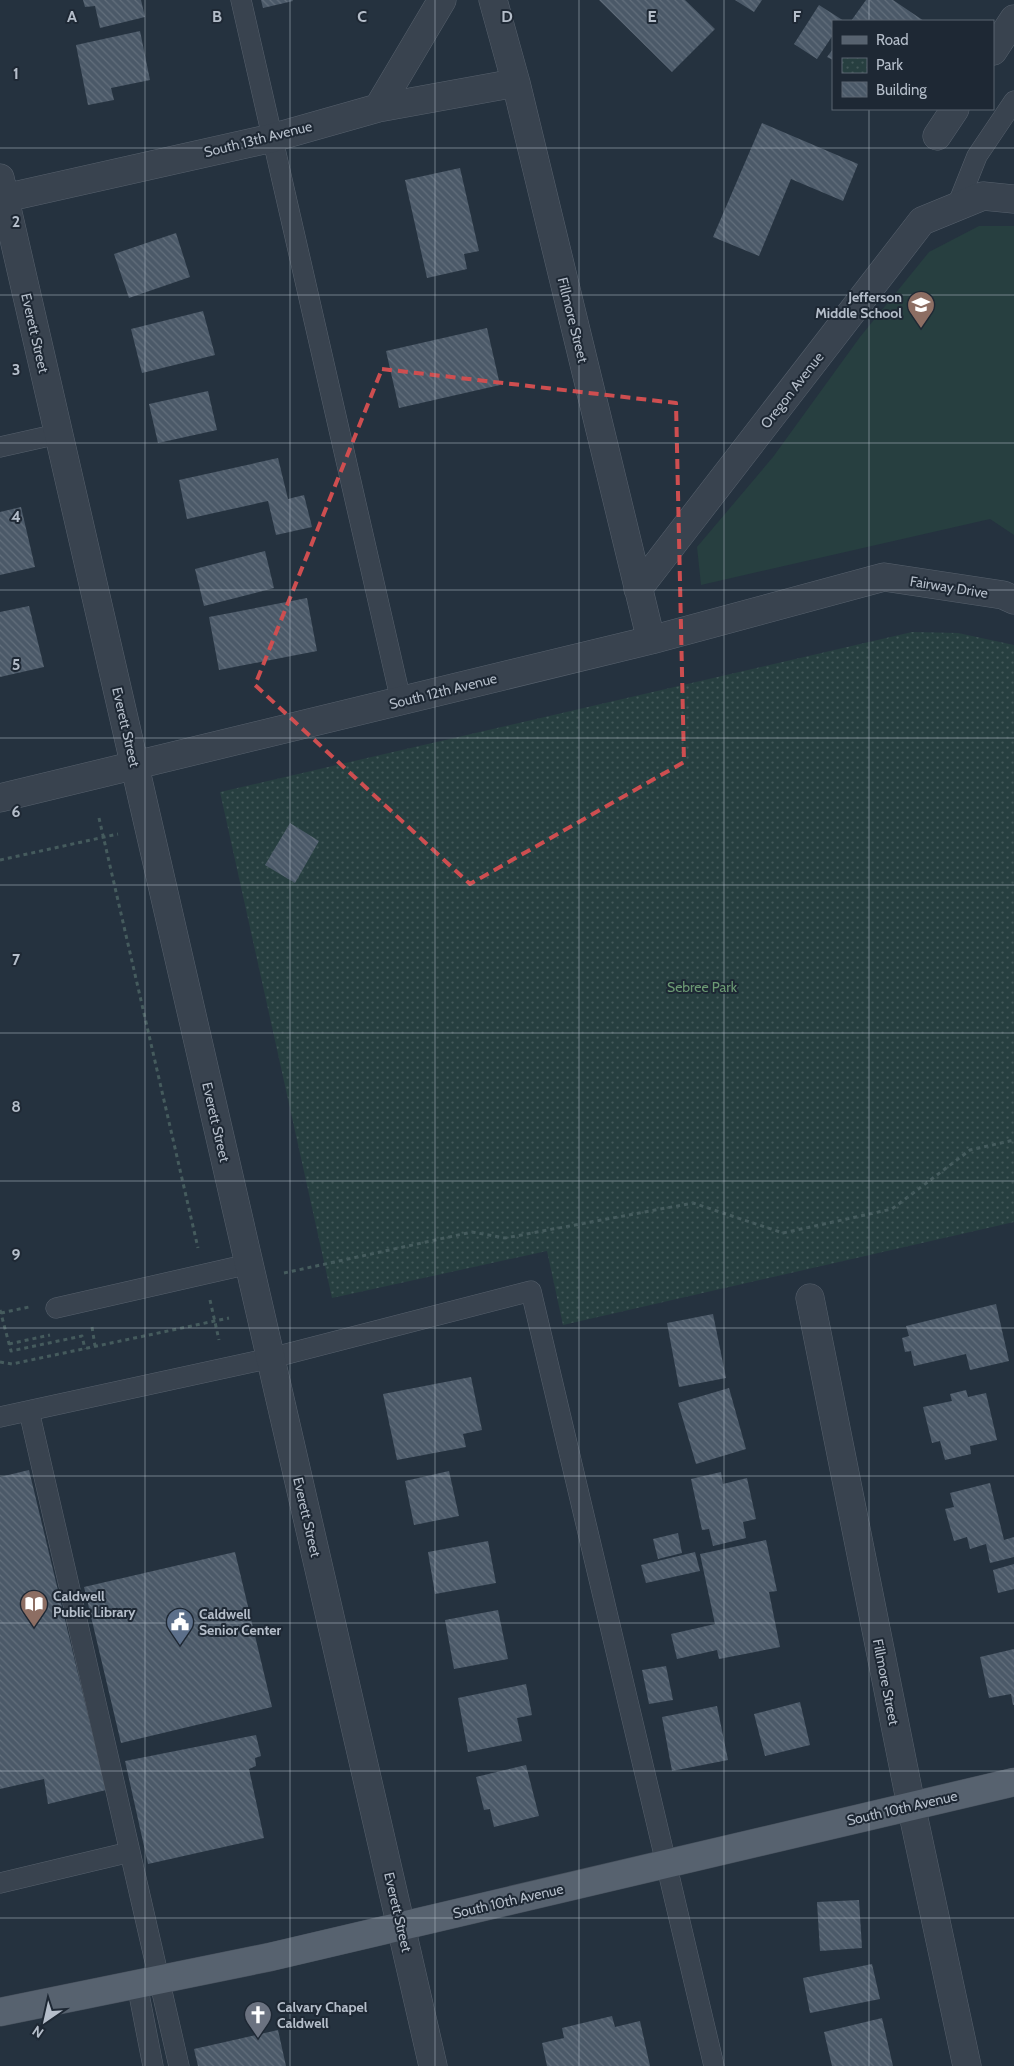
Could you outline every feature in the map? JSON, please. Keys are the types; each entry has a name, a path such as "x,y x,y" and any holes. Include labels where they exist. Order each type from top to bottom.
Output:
{"main road":[{"name":"South 10th Avenue","path":"0,2012 270,1957 1014,1782"}],"street":[{"path":"378,108 442,0"},
{"name":"Fillmore Street","path":"493,0 516,83 651,640"},
{"path":"994,49 1014,19"},
{"name":"South 13th Avenue","path":"2,192 272,138 378,108 516,83"},
{"path":"936,136 954,110"},
{"name":"Everett Street","path":"2,192 433,2066"},
{"name":"Oregon Avenue","path":"638,589 922,221 983,196 1014,199"},
{"name":"South 12th Avenue","path":"0,798 651,640 884,577"},
{"name":"Fairway Drive","path":"884,577 1003,596 1014,600"},
{"name":"Fillmore Street","path":"810,1298 910,1805 967,2066"}],"lane":[{"path":"241,0 401,701"},
{"path":"957,206 977,156 1014,101"},
{"path":"0,447 58,434"},
{"path":"56,1308 204,1275 251,1271"},
{"path":"0,1417 271,1358 531,1291 714,2066"},
{"path":"30,1411 130,1852 148,1982 153,2066"},
{"path":"0,1882 130,1852"},
{"path":"148,1982 178,2066"}],"path":[{"path":"99,818 219,1343 227,1345 233,1366"},
{"path":"0,860 126,832"},
{"path":"251,1271 322,1265 472,1232 504,1238 693,1203 783,1233 892,1209 970,1150 1014,1140"},
{"path":"0,1310 11,1352 82,1336 85,1349"},
{"path":"0,1362 12,1364 235,1317"},
{"path":"91,1326 95,1346"}],"highlighted area":[{"path":"382,369 676,403 684,762 470,884 255,685"}],"green space":[{"name":"Jefferson Middle School","path":"979,226 1014,226 1014,535 990,519 701,585 697,547 773,457 860,337 929,252"},
{"name":"Sebree Park","path":"912,632 958,633 1014,645 1014,1222 563,1325 547,1251 332,1298 220,792"}],"building":[{"path":"83,0 141,0 145,17 100,28 95,6 85,7"},
{"path":"261,0 292,0 293,1 263,8"},
{"path":"599,0 685,0 715,29 672,72"},
{"path":"735,0 762,0 754,12"},
{"path":"866,0 893,0 923,20 852,20"},
{"path":"819,5 842,20 832,20 832,36 817,59 794,44"},
{"path":"140,31 150,80 111,88 114,100 88,105 76,45"},
{"path":"832,50 832,60 827,57"},
{"path":"762,123 858,164 843,201 791,179 759,256 713,237"},
{"path":"460,168 479,251 464,254 467,269 427,278 405,180"},
{"path":"176,233 190,277 129,298 114,254"},
{"path":"203,311 215,355 142,373 131,329"},
{"path":"487,328 500,385 399,408 386,351"},
{"path":"208,391 217,430 158,443 149,404"},
{"path":"278,458 288,499 304,495 312,527 276,535 268,501 187,519 179,480"},
{"path":"21,507 35,567 0,575 0,512"},
{"path":"265,551 274,588 204,606 195,569"},
{"path":"307,598 317,651 219,670 209,617"},
{"path":"29,606 44,667 0,677 0,612"},
{"path":"290,823 319,841 295,883 265,865"},
{"path":"996,1304 1009,1361 970,1370 966,1354 914,1366 911,1351 905,1352 902,1338 909,1336 906,1326"},
{"path":"713,1314 726,1378 679,1387 667,1323"},
{"path":"471,1377 482,1430 463,1434 466,1447 397,1460 383,1394"},
{"path":"729,1388 746,1449 696,1464 678,1403"},
{"path":"966,1390 968,1397 986,1393 997,1440 970,1446 971,1454 945,1460 940,1441 932,1443 923,1407 952,1401 950,1394"},
{"name":"Caldwell Public Library","path":"29,1470 106,1790 48,1804 44,1779 0,1789 0,1477"},
{"path":"449,1471 459,1516 414,1525 405,1481"},
{"path":"721,1472 723,1484 747,1478 756,1519 743,1522 746,1538 713,1546 709,1529 702,1530 691,1479"},
{"path":"990,1483 1004,1540 1014,1537 1014,1557 990,1563 986,1544 970,1549 967,1537 954,1541 945,1509 954,1507 950,1493"},
{"path":"678,1533 682,1553 658,1559 653,1539"},
{"path":"766,1540 777,1591 769,1592 780,1647 719,1659 717,1650 677,1659 671,1634 715,1624 700,1554"},
{"path":"488,1541 496,1583 435,1594 428,1552"},
{"name":"Caldwell Senior Center","path":"235,1552 272,1707 121,1743 84,1587"},
{"path":"695,1552 700,1571 646,1583 641,1565"},
{"path":"1014,1564 1014,1589 998,1593 993,1570"},
{"path":"498,1610 508,1659 454,1669 445,1620"},
{"path":"1014,1649 1013,1705 1011,1694 989,1698 980,1657"},
{"path":"666,1666 673,1700 649,1704 642,1670"},
{"path":"526,1684 532,1715 517,1718 522,1741 468,1752 458,1698"},
{"path":"800,1702 810,1745 765,1756 754,1714"},
{"path":"717,1706 728,1760 672,1771 662,1717"},
{"path":"256,1735 261,1756 255,1758 256,1766 249,1769 264,1838 148,1864 125,1761"},
{"path":"526,1765 539,1816 494,1827 490,1809 484,1810 476,1777"},
{"path":"859,1900 862,1948 820,1951 817,1902"},
{"path":"872,1964 880,1999 810,2013 803,1978"},
{"path":"612,2016 615,2027 640,2021 650,2066 547,2066 542,2043 564,2038 562,2028"},
{"path":"882,2018 893,2066 832,2066 824,2032"},
{"name":"Calvary Chapel Caldwell","path":"278,2030 286,2066 198,2066 194,2049"}],"place":[{"name":"Jefferson Middle School","path":"921,329"},
{"name":"Caldwell Public Library","path":"34,1628"},
{"name":"Caldwell Senior Center","path":"180,1646"},
{"name":"Calvary Chapel Caldwell","path":"258,2039"}]}
